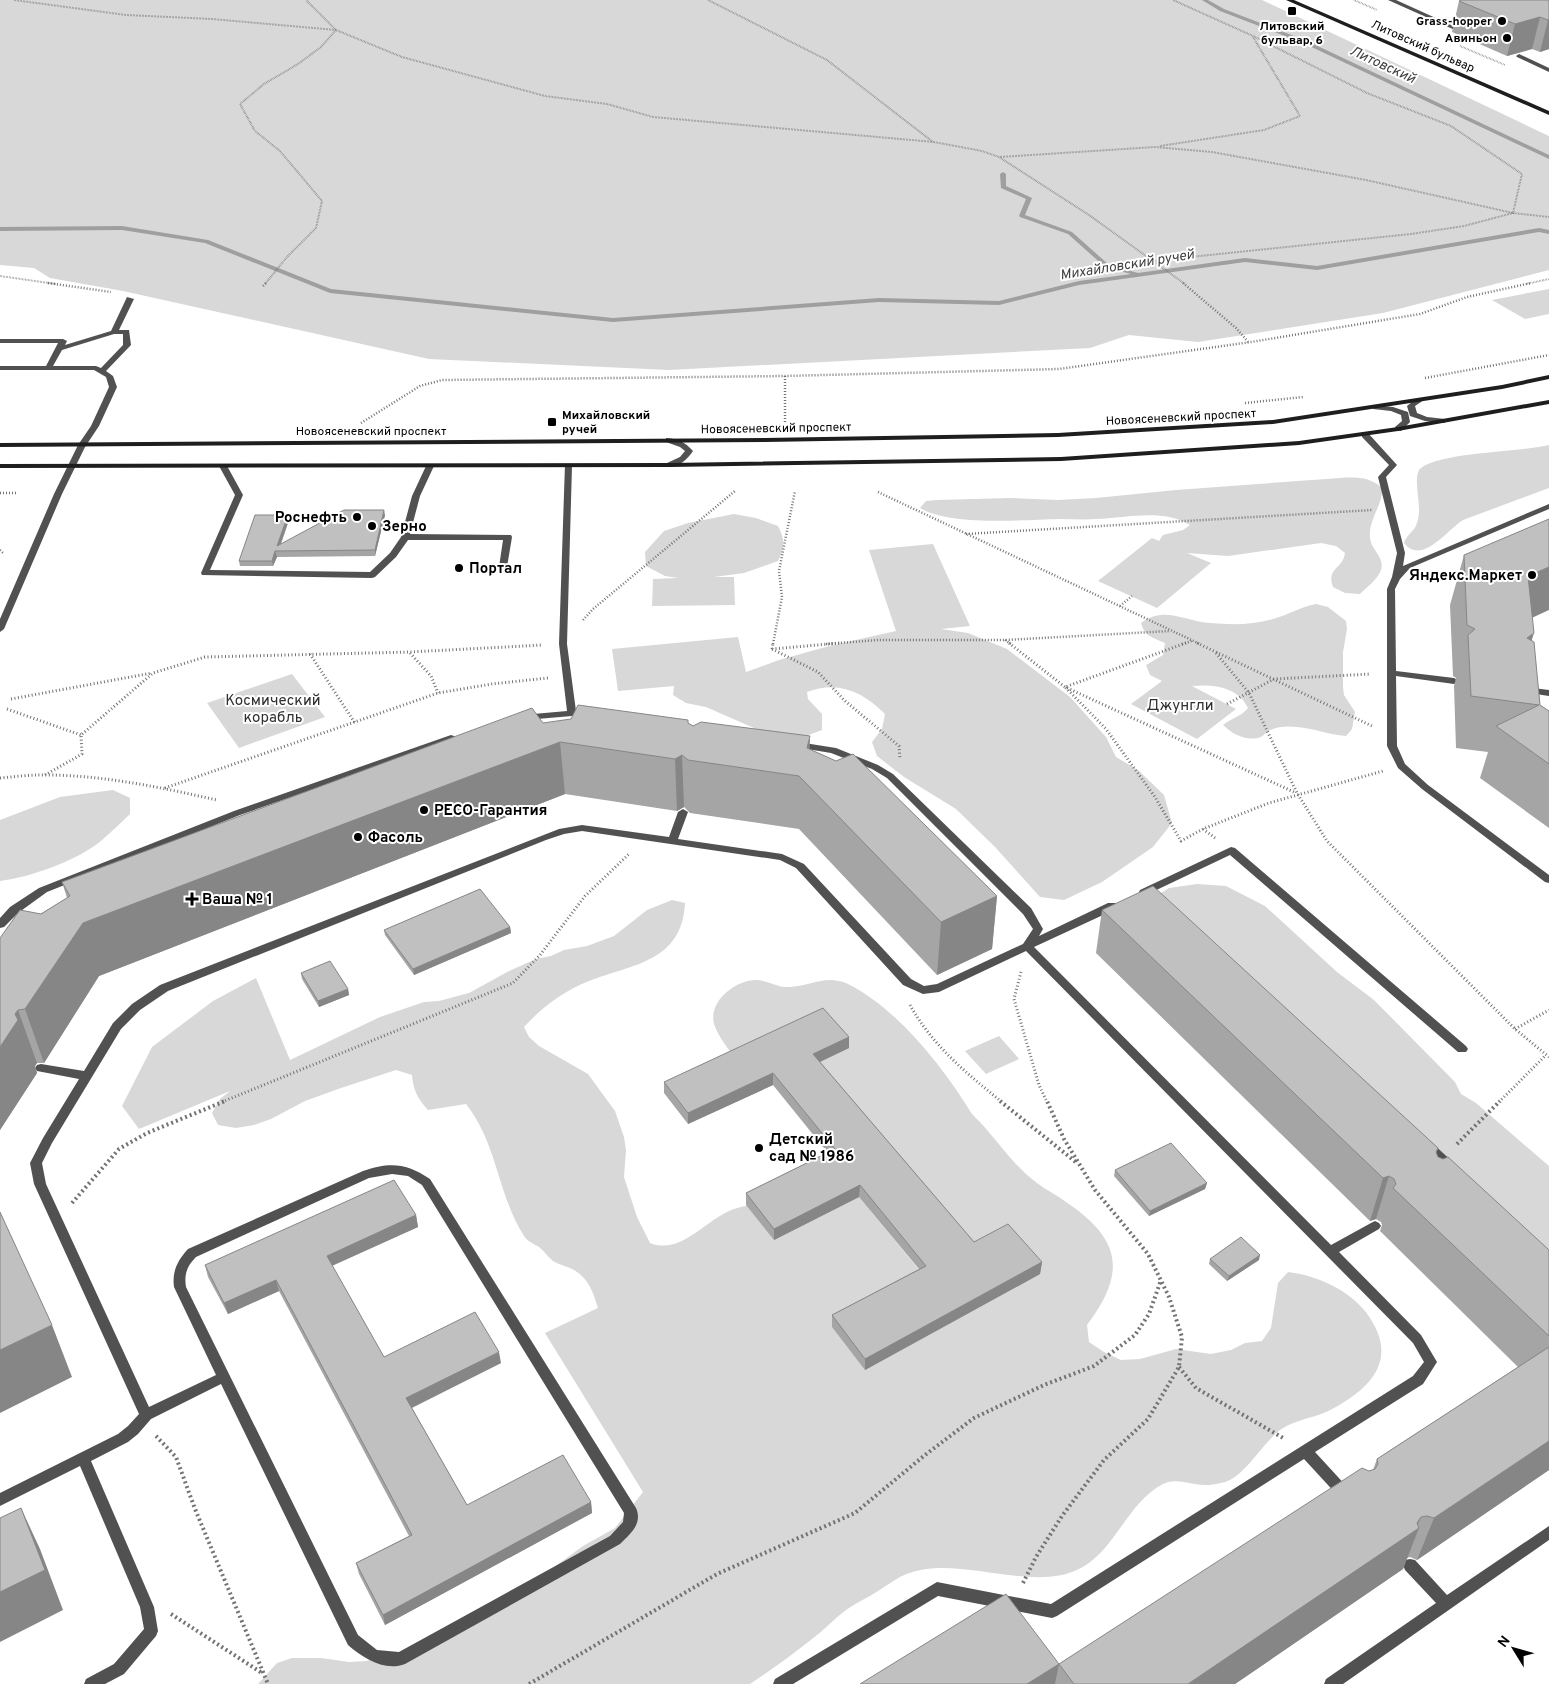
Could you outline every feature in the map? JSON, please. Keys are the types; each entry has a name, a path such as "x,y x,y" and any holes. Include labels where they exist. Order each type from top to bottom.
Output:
{"main road":[{"name":"Литовский бульвар","path":"1289,0 1549,113"},
{"name":"Новоясеневский проспект","path":"0,445 1058,435 1273,422 1420,400 1549,377"},
{"path":"0,466 670,466 1061,460 1299,443 1365,435 1549,402"}],"street":[{"path":"1391,0 1457,29"},
{"path":"1518,56 1549,70"},
{"path":"114,332 130,299"},
{"path":"58,349 114,332 126,332 127,345 102,372"},
{"path":"0,341 63,341 48,368"},
{"path":"0,368 96,368 109,376 113,387 95,426 82,444 71,467 0,629"},
{"path":"1420,400 1411,406 1413,414 1424,419 1442,421"},
{"path":"1376,407 1393,409 1405,414 1406,422 1398,429"},
{"path":"1365,435 1393,464 1382,477 1401,553 1396,578 1391,590 1392,746 1401,766 1425,787 1549,880"},
{"path":"669,440 683,445 689,451 683,459 670,466"},
{"path":"223,466 239,495 205,573 372,575 393,555 404,537 416,496 430,466"},
{"path":"568,466 563,644 572,713"},
{"path":"1396,578 1407,566 1549,506"},
{"path":"404,537 508,537 503,567"},
{"path":"1392,673 1454,681"},
{"path":"1519,689 1549,693"},
{"path":"513,720 529,716 572,713 598,717"},
{"path":"0,924 14,910 43,890 238,813 461,735"},
{"path":"784,744 834,750 875,767 890,776 1027,911 1038,929 1027,946"},
{"path":"672,842 682,812"},
{"path":"144,1418 61,1226 40,1184 36,1163 47,1141 117,1026 136,1007 164,988 563,831 582,828 782,857 800,866 907,982 923,990 939,988 1128,899 1153,892 1231,850 1462,1049"},
{"path":"780,1684 937,1589 1052,1611 1418,1380 1431,1362 1417,1338 1027,946"},
{"path":"41,1068 86,1076"},
{"path":"1421,1139 1462,1177"},
{"path":"392,1169 411,1172 426,1182 614,1483 631,1512 630,1525 615,1540 400,1659 383,1659 369,1654 353,1640 224,1377 180,1287 178,1276 183,1262 192,1253 367,1174 392,1169"},
{"path":"1330,1251 1375,1226"},
{"path":"0,1500 123,1438 144,1418 224,1377"},
{"path":"1305,1451 1355,1505"},
{"path":"84,1459 143,1596 147,1607 150,1631 119,1669 91,1684"},
{"path":"1331,1684 1549,1532"},
{"path":"1410,1565 1446,1604"}],"path":[{"path":"14,0 126,15 212,19 336,30 402,57 545,96 607,104 653,118 934,142 968,148 999,157 1089,214 1181,281 1236,328 1249,343"},
{"path":"306,0 336,30"},
{"path":"708,0 827,60 934,142"},
{"path":"1173,0 1253,36 1368,93 1451,126 1522,174 1513,212"},
{"path":"1177,1 1183,0"},
{"path":"263,286 287,257 316,228 322,201 280,151 255,131 240,104 264,84 298,64 321,46 336,30"},
{"path":"999,157 1154,146 1264,130 1300,116 1253,36"},
{"path":"1154,146 1212,152 1366,180 1549,218"},
{"path":"1151,261 1411,234 1464,226 1513,212"},
{"path":"0,276 120,293 130,299"},
{"path":"361,423 420,386 442,380 785,376 1059,369 1249,343 1420,314 1467,297 1549,279"},
{"path":"1420,379 1549,354"},
{"path":"785,376 785,424"},
{"path":"1241,404 1306,397"},
{"path":"772,649 782,597 780,571 795,490"},
{"path":"11,699 153,673 205,657 410,652 563,644 593,609 735,491"},
{"path":"878,492 1392,735"},
{"path":"0,493 17,493"},
{"path":"966,534 1337,513 1390,508"},
{"path":"0,550 4,554"},
{"path":"1120,606 1132,596"},
{"path":"772,649 878,640 1005,640 1171,630"},
{"path":"1005,640 1065,687 1106,729 1155,797 1181,841 1228,818 1297,793 1401,766"},
{"path":"1065,687 1193,641"},
{"path":"772,649 818,672 844,700 899,746 900,758 890,776"},
{"path":"410,652 433,676 437,683 438,693"},
{"path":"1215,652 1249,693 1297,793 1327,841 1515,1030 1547,1056 1443,1159"},
{"path":"310,654 355,723"},
{"path":"81,736 153,673"},
{"path":"1227,704 1274,679 1392,673"},
{"path":"165,788 438,693 492,684 566,676"},
{"path":"1065,687 1297,793"},
{"path":"7,709 81,736"},
{"path":"45,775 82,754 81,736"},
{"path":"0,778 45,775 89,778 165,788 220,800 238,813"},
{"path":"1203,829 1231,850"},
{"path":"61,1226 74,1199 97,1172 119,1149 147,1133 513,983 547,949 579,903 599,880 648,838"},
{"path":"1013,1604 1036,1557 1062,1516 1104,1460 1148,1419 1179,1367 1182,1337 1169,1297 1148,1254 1095,1190 1064,1140 1039,1085 1014,999 1027,946"},
{"path":"907,982 910,1008 922,1027 963,1071 1079,1165"},
{"path":"1515,1030 1549,1010"},
{"path":"529,1684 717,1574 855,1513 925,1455 974,1418 1044,1385 1094,1366 1135,1335 1149,1314 1161,1280"},
{"path":"1179,1367 1196,1388 1305,1451"},
{"path":"144,1418 176,1457 194,1509 268,1684"},
{"path":"143,1596 264,1674"}],"green space":[{"path":"0,0 1262,0 1549,136 1549,270 1383,313 1198,342 1129,335 1090,348 669,370 429,359 123,291 50,278 34,268 0,265"},
{"path":"1549,289 1549,314 1525,319 1492,300"},
{"path":"1549,445 1549,488 1463,520 1435,544 1427,548 1411,549 1404,543 1417,523 1419,512 1417,476 1419,470 1428,464 1442,459"},
{"path":"1340,478 1363,479 1373,482 1382,488 1382,494 1370,531 1371,542 1380,557 1381,570 1375,580 1360,594 1345,593 1333,587 1331,581 1333,572 1344,558 1345,553 1336,546 1321,543 1228,556 1187,553 1211,563 1157,608 1098,581 1152,538 1159,541 1163,535 1183,530 1190,525 1179,520 1156,515 1144,515 1091,519 987,521 967,520 933,514 920,508 926,501 937,500 1010,498 1058,500 1096,498"},
{"path":"734,514 756,518 778,526 783,544 778,561 744,573 714,577 734,577 735,605 652,606 653,579 678,578 665,576 646,566 645,552 664,531 688,523"},
{"path":"933,544 970,626 941,629 968,633 1007,649 1070,697 1106,737 1116,757 1138,770 1164,795 1172,823 1153,847 1102,882 1064,900 1040,897 995,847 956,809 904,777 877,756 872,742 882,729 885,714 859,694 849,690 829,687 807,692 808,699 822,714 822,730 803,737 763,732 706,707 686,703 673,695 674,686 618,691 612,649 738,637 746,672 779,660 833,645 896,631 869,550"},
{"name":"Джунгли","path":"1316,604 1328,607 1346,621 1347,629 1343,652 1343,687 1344,695 1355,712 1352,729 1346,736 1287,726 1270,730 1261,737 1245,738 1223,725 1248,708 1238,695 1225,688 1192,686 1236,709 1197,739 1131,704 1162,681 1150,675 1146,665 1163,655 1165,643 1144,631 1141,623 1150,618 1158,615 1167,615 1211,623 1250,623 1273,619"},
{"name":"Космический корабль","path":"292,674 325,717 239,748 207,703"},
{"path":"113,790 130,798 130,814 101,841 79,855 53,867 25,876 0,881 0,820 60,797"},
{"path":"1197,884 1226,886 1265,906 1337,972 1374,1000 1455,1082 1461,1094 1476,1103 1549,1166 1549,1309 1148,901 1169,888"},
{"path":"672,900 685,903 682,923 675,938 665,949 652,958 589,981 571,990 546,1006 524,1027 529,1037 539,1046 588,1074 615,1111 624,1137 626,1150 624,1177 637,1217 650,1243 661,1246 682,1241 720,1216 743,1206 859,1197 925,1277 973,1253 813,1065 736,1059 721,1038 714,1024 713,1016 719,1000 732,988 748,981 764,981 789,987 826,980 840,981 866,995 902,1024 933,1059 972,1114 1011,1159 1037,1183 1063,1199 1098,1229 1107,1243 1112,1258 1112,1273 1108,1289 1100,1306 1087,1325 1089,1342 1121,1360 1140,1359 1176,1349 1211,1354 1231,1350 1245,1343 1262,1341 1271,1328 1278,1283 1288,1272 1313,1277 1325,1282 1348,1295 1366,1312 1379,1337 1381,1350 1380,1362 1375,1373 1358,1392 1346,1401 1328,1411 1293,1423 1280,1430 1247,1466 1232,1479 1209,1485 1174,1481 1163,1484 1140,1502 1104,1550 1081,1568 1063,1575 1044,1577 1024,1577 940,1568 909,1573 846,1610 816,1636 750,1684 258,1684 277,1663 292,1658 321,1658 349,1662 366,1661 397,1653 546,1573 583,1546 615,1528 643,1492 545,1333 598,1308 592,1291 583,1277 553,1261 524,1236 508,1203 485,1136 466,1104 428,1110 417,1094 412,1075 396,1070 305,1101 271,1119 254,1125 236,1128 218,1125 212,1113 220,1099 230,1091 139,1129 122,1106 152,1047 213,1001 256,978 290,1060 380,1017 424,1002 439,1001 469,993 509,971 536,959 551,956 564,950 587,946 614,936 647,910"},
{"path":"999,1036 1019,1059 986,1074 965,1051"}],"building":[{"path":"1549,0 1549,20 1540,17 1515,24 1459,1"},
{"path":"344,510 384,510 375,550 275,551 272,561 239,561 255,515 288,515 277,546"},
{"path":"1549,519 1549,567 1528,576 1534,633 1527,638 1534,642 1540,705 1549,711 1549,764 1496,726 1539,705 1471,696 1468,635 1475,629 1467,625 1464,555"},
{"path":"578,705 688,720 688,723 693,726 701,722 810,736 807,748 836,761 853,754 997,896 941,922 799,776 688,760 682,755 675,759 560,742 83,923 25,1009 18,1010 15,1014 18,1020 0,1047 0,938 20,910 41,914 70,896 62,882 532,708 543,723 571,719"},
{"path":"1153,886 1438,1148 1436,1152 1438,1157 1443,1159 1448,1157 1549,1250 1549,1336 1393,1188 1396,1184 1394,1179 1389,1176 1383,1178 1102,910"},
{"path":"480,889 510,927 413,969 384,930"},
{"path":"330,961 348,989 318,1001 301,973"},
{"path":"823,1008 849,1037 813,1054 974,1242 1008,1224 1042,1262 865,1359 832,1315 926,1266 860,1185 774,1229 746,1193 835,1149 773,1073 688,1113 664,1082"},
{"path":"1171,1143 1207,1183 1150,1211 1115,1170"},
{"path":"394,1180 416,1215 327,1256 384,1357 475,1312 499,1352 406,1398 467,1505 563,1455 591,1502 383,1615 356,1563 412,1535 276,1280 224,1303 205,1265"},
{"path":"0,1212 52,1325 0,1350"},
{"path":"1241,1237 1260,1255 1229,1276 1210,1259"},
{"path":"1549,1347 1549,1441 1434,1518 1421,1517 1417,1523 1419,1528 1188,1684 1074,1684 1059,1664 1362,1468 1369,1471 1375,1469 1378,1464 1377,1459"},
{"path":"21,1508 45,1570 0,1592 0,1518"},
{"path":"1006,1594 1059,1664 1027,1684 860,1684"}],"waterway":[{"name":"Литовский","path":"1204,0 1222,10 1305,42 1549,157"},
{"path":"1003,174 1003,187 1029,198 1022,216 1070,233 1107,266 1135,273"},
{"name":"Михайловский ручей","path":"0,229 122,228 206,241 330,291 613,320 879,300 999,303 1079,283 1245,260 1317,268 1539,230 1549,232"}],"place":[{"name":"Литовский бульвар, 6","path":"1292,11"},
{"name":"Grass-hopper","path":"1502,21"},
{"name":"Авиньон","path":"1507,38"},
{"name":"Михайловский ручей","path":"552,422"},
{"name":"Роснефть","path":"357,517"},
{"name":"Зерно","path":"372,526"},
{"name":"Портал","path":"459,568"},
{"name":"Яндекс.Маркет","path":"1532,575"},
{"name":"РЕСО-Гарантия","path":"424,810"},
{"name":"Фасоль","path":"358,837"},
{"name":"Ваша № 1","path":"192,899"},
{"name":"Детский сад № 1986","path":"759,1148"}]}
